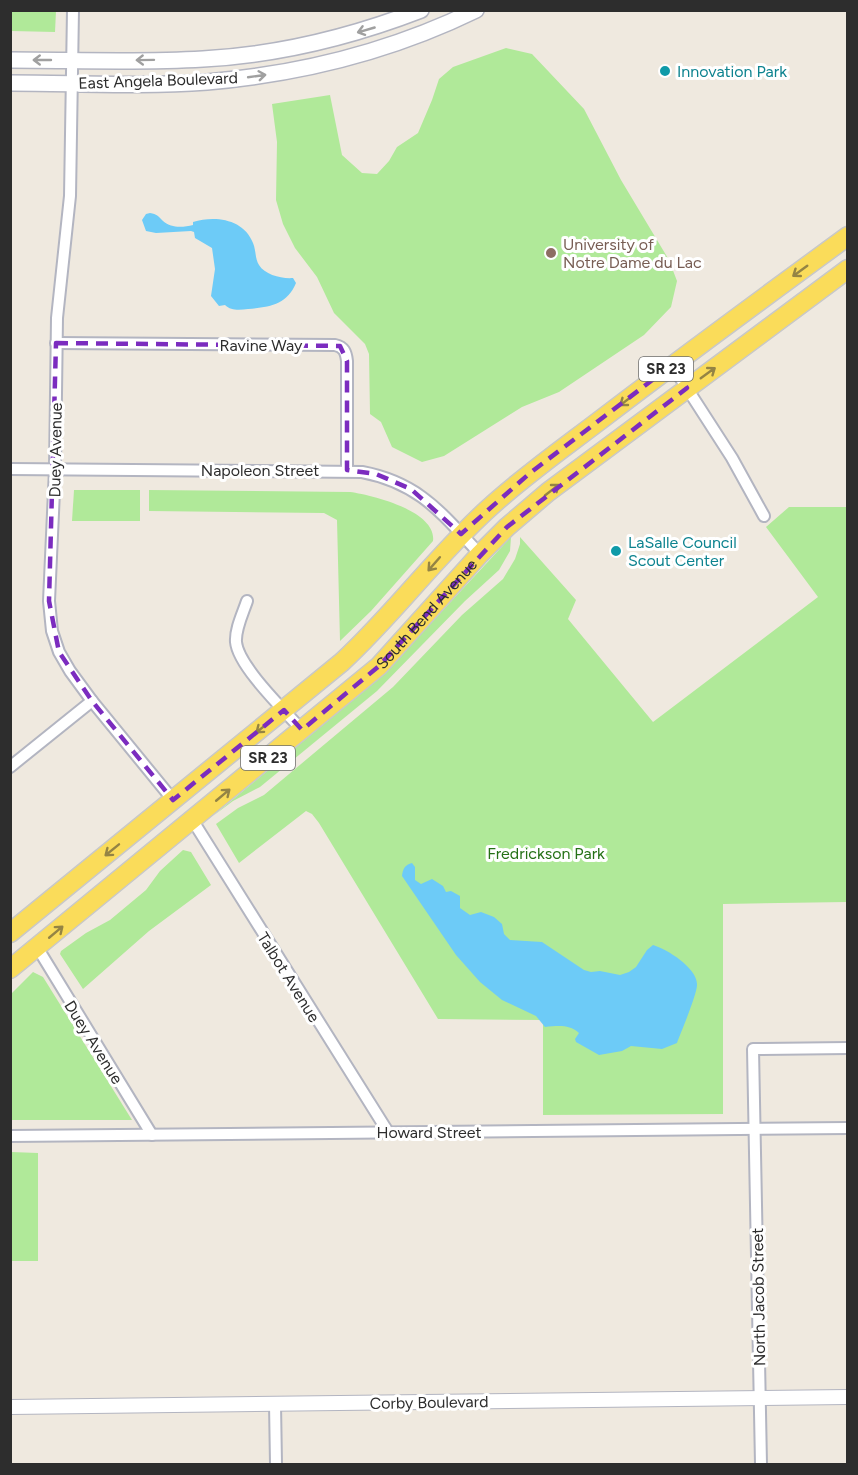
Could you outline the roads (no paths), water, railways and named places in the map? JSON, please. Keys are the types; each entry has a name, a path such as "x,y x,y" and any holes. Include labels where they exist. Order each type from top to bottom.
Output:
{"main road":[{"name":"East Angela Boulevard","path":"10,60 204,59 267,52 368,29 421,10"},
{"name":"East Angela Boulevard","path":"10,82 206,82 279,73 313,67 379,49 427,32 476,10"},
{"name":"South Bend Avenue","path":"10,933 284,710 367,639 461,534 530,473 848,236"},
{"name":"South Bend Avenue","path":"10,969 379,666 480,554 548,492 848,269"}],"street":[{"name":"Duey Avenue","path":"73,10 74,60 70,196 57,311 55,469 49,601 52,631 59,652 92,701 173,800"},
{"name":"Ravine Way","path":"56,343 340,346 344,349 347,361 347,470"},
{"path":"672,365 732,458 764,516"},
{"name":"Napoleon Street","path":"10,469 347,470 376,474 411,489 427,499 480,554"},
{"path":"247,602 237,630 236,641 239,653 252,674 302,730"},
{"path":"10,767 92,701"},
{"name":"Talbot Avenue","path":"193,821 388,1132"},
{"name":"Duey Avenue","path":"37,948 152,1135"},
{"name":"North Jacob Street","path":"761,1464 753,1049 848,1048"},
{"name":"Howard Street","path":"10,1136 848,1128"},
{"name":"Corby Boulevard","path":"10,1407 848,1396"},
{"path":"275,1404 276,1464"}],"water":[{"path":"150,213 174,226 189,226 193,225 193,222 210,219 236,224 249,235 258,263 265,271 274,276 293,278 296,283 288,296 270,306 239,310 225,305 219,306 211,296 215,269 212,248 195,238 194,232 191,231 156,233 146,231 142,220 146,214"},
{"path":"412,863 415,867 415,880 421,884 432,879 443,886 446,892 451,891 460,896 460,908 470,915 481,912 494,917 502,924 504,934 510,940 542,942 584,970 620,975 629,972 636,967 653,945 673,955 692,972 697,984 677,1043 662,1049 631,1046 622,1051 599,1055 576,1042 575,1039 579,1033 575,1030 563,1026 545,1027 536,1016 502,1000 480,982 456,955 402,876 405,867"}],"place":[{"name":"Innovation Park","path":"665,71"},
{"name":"University of Notre Dame du Lac","path":"551,253"},
{"name":"LaSalle Council Scout Center","path":"616,551"}],"park label":[{"name":"Fredrickson Park","path":"546,853"}]}
